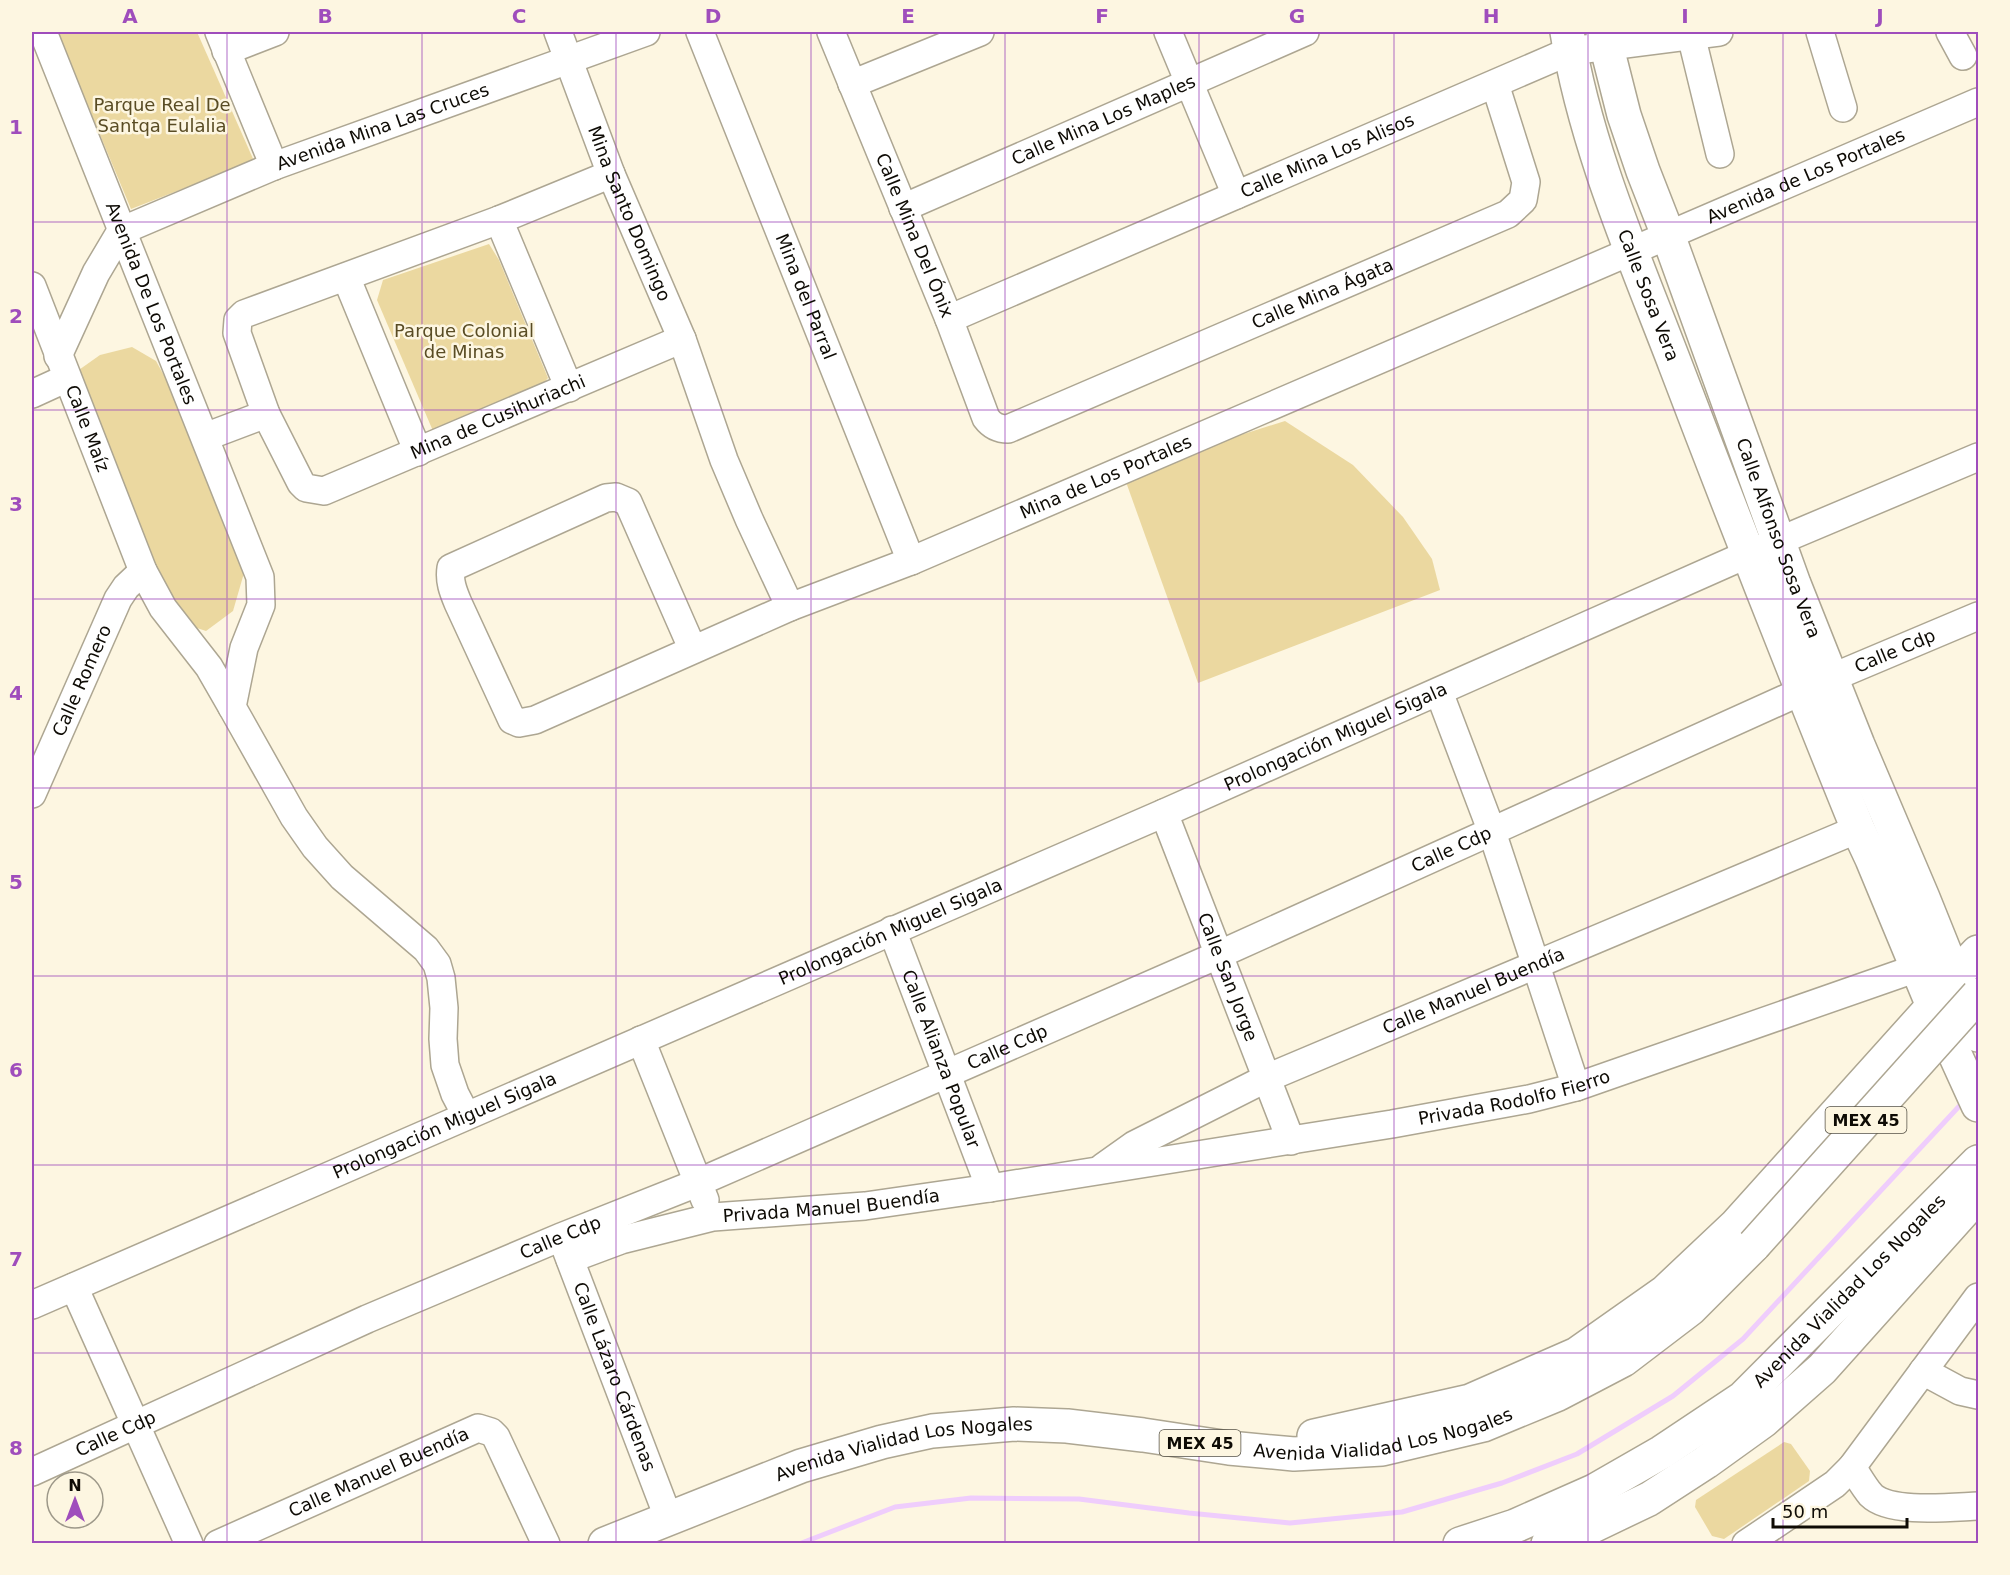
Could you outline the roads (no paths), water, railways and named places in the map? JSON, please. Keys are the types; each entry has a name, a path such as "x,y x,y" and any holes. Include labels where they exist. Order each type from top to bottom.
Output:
{"main road":[{"name":"Calle Alfonso Sosa Vera","path":"1604,38 1624,115 1779,542 1831,678 1886,853 1917,968 1978,1105"},
{"name":"Calle Sosa Vera","path":"1569,41 1610,195 1748,554"},
{"name":"Calle Alfonso Sosa Vera","path":"1748,554 1858,829 1886,853 1923,898 1966,986 1978,1035"},
{"path":"1250,1450 1470,1401 1577,1354 1665,1292 1736,1225 1933,1006 1966,986 1978,952"},
{"name":"Avenida Vialidad Los Nogales","path":"605,1544 801,1466 882,1442 932,1431 1014,1424 1067,1426 1294,1454 1382,1449 1483,1425 1558,1394 1623,1360 1690,1309 1754,1245 1966,986"},
{"name":"Avenida Vialidad Los Nogales","path":"1460,1544 1515,1526 1594,1491 1662,1452 1743,1398 1978,1162"},
{"path":"1548,1544 1578,1533 1649,1498 1706,1462 1763,1421 1822,1369 1978,1195"}],"street":[{"name":"Avenida De Los Portales","path":"43,32 260,577 261,605 244,648 232,707"},
{"path":"274,32 223,41 274,166"},
{"name":"Mina Santo Domingo","path":"558,32 611,174 682,339 728,470 790,607"},
{"name":"Avenida Mina Las Cruces","path":"121,231 274,166 646,32"},
{"name":"Mina del Parral","path":"700,32 911,561"},
{"name":"Calle Mina Del Ónix","path":"831,32 949,319 986,418 994,426 1008,429"},
{"path":"852,84 980,32"},
{"path":"1168,32 1236,195"},
{"name":"Calle Mina Los Maples","path":"903,208 1305,32"},
{"name":"Calle Mina Los Alisos","path":"949,319 1495,84 1569,41 1719,32"},
{"path":"1820,32 1844,108"},
{"path":"1950,32 1963,56"},
{"path":"1690,35 1720,153"},
{"name":"Calle Mina Ágata","path":"1008,429 1508,214 1523,200 1526,182 1495,84"},
{"name":"Avenida de Los Portales","path":"1632,250 1978,102"},
{"path":"205,437 266,414 237,333 238,320 244,314 498,220 611,174"},
{"path":"498,220 569,388"},
{"path":"32,394 63,367 96,273 121,231"},
{"name":"Mina de Los Portales","path":"693,650 628,502 621,498 606,498 451,568 452,588 458,603 512,720 519,723 535,720 693,650 790,607 911,561 1632,250"},
{"path":"346,277 418,452"},
{"name":"Calle Maíz","path":"32,286 143,571 164,608 209,667 294,817 315,847 342,878 426,949 437,964 444,1008 445,1065 455,1094 466,1115"},
{"name":"Mina de Cusihuriachi","path":"266,414 301,483 306,488 324,491 682,339"},
{"name":"Prolongación Miguel Sigala","path":"32,1305 1164,813 1748,554 1978,457"},
{"name":"Calle Romero","path":"32,794 118,599 126,587 143,571"},
{"name":"Calle Cdp","path":"32,1472 367,1319 565,1248 697,1183 1218,955 1831,678 1978,616"},
{"path":"1439,692 1492,832 1576,1087"},
{"name":"Calle San Jorge","path":"1164,813 1291,1141"},
{"name":"Calle Manuel Buendía","path":"1098,1171 1134,1145 1267,1078 1858,829"},
{"name":"Calle Alianza Popular","path":"892,930 990,1188"},
{"name":"Privada Rodolfo Fierro","path":"1098,1171 1291,1141 1529,1099 1576,1087 1917,968"},
{"path":"640,1040 697,1183 713,1217"},
{"name":"Privada Manuel Buendía","path":"565,1248 621,1240 713,1217 865,1206 1098,1171"},
{"name":"Calle Lázaro Cárdenas","path":"565,1248 668,1517"},
{"path":"74,1287 189,1544"},
{"path":"1746,1544 1775,1534 1852,1467 1978,1297"},
{"path":"1923,1371 1960,1391 1978,1395"},
{"name":"Calle Manuel Buendía","path":"218,1544 478,1428 491,1432 496,1437 546,1544"},
{"path":"1852,1467 1872,1496 1888,1504 1906,1508 1978,1506"}],"waterway":[{"path":"799,1544 895,1507 971,1498 1079,1499 1290,1523 1402,1512 1502,1483 1577,1454 1673,1396 1743,1339 1964,1101"}],"park label":[{"name":"Parque Real De Santqa Eulalia","path":"162,115"},
{"name":"Parque Colonial de Minas","path":"464,341"}]}
